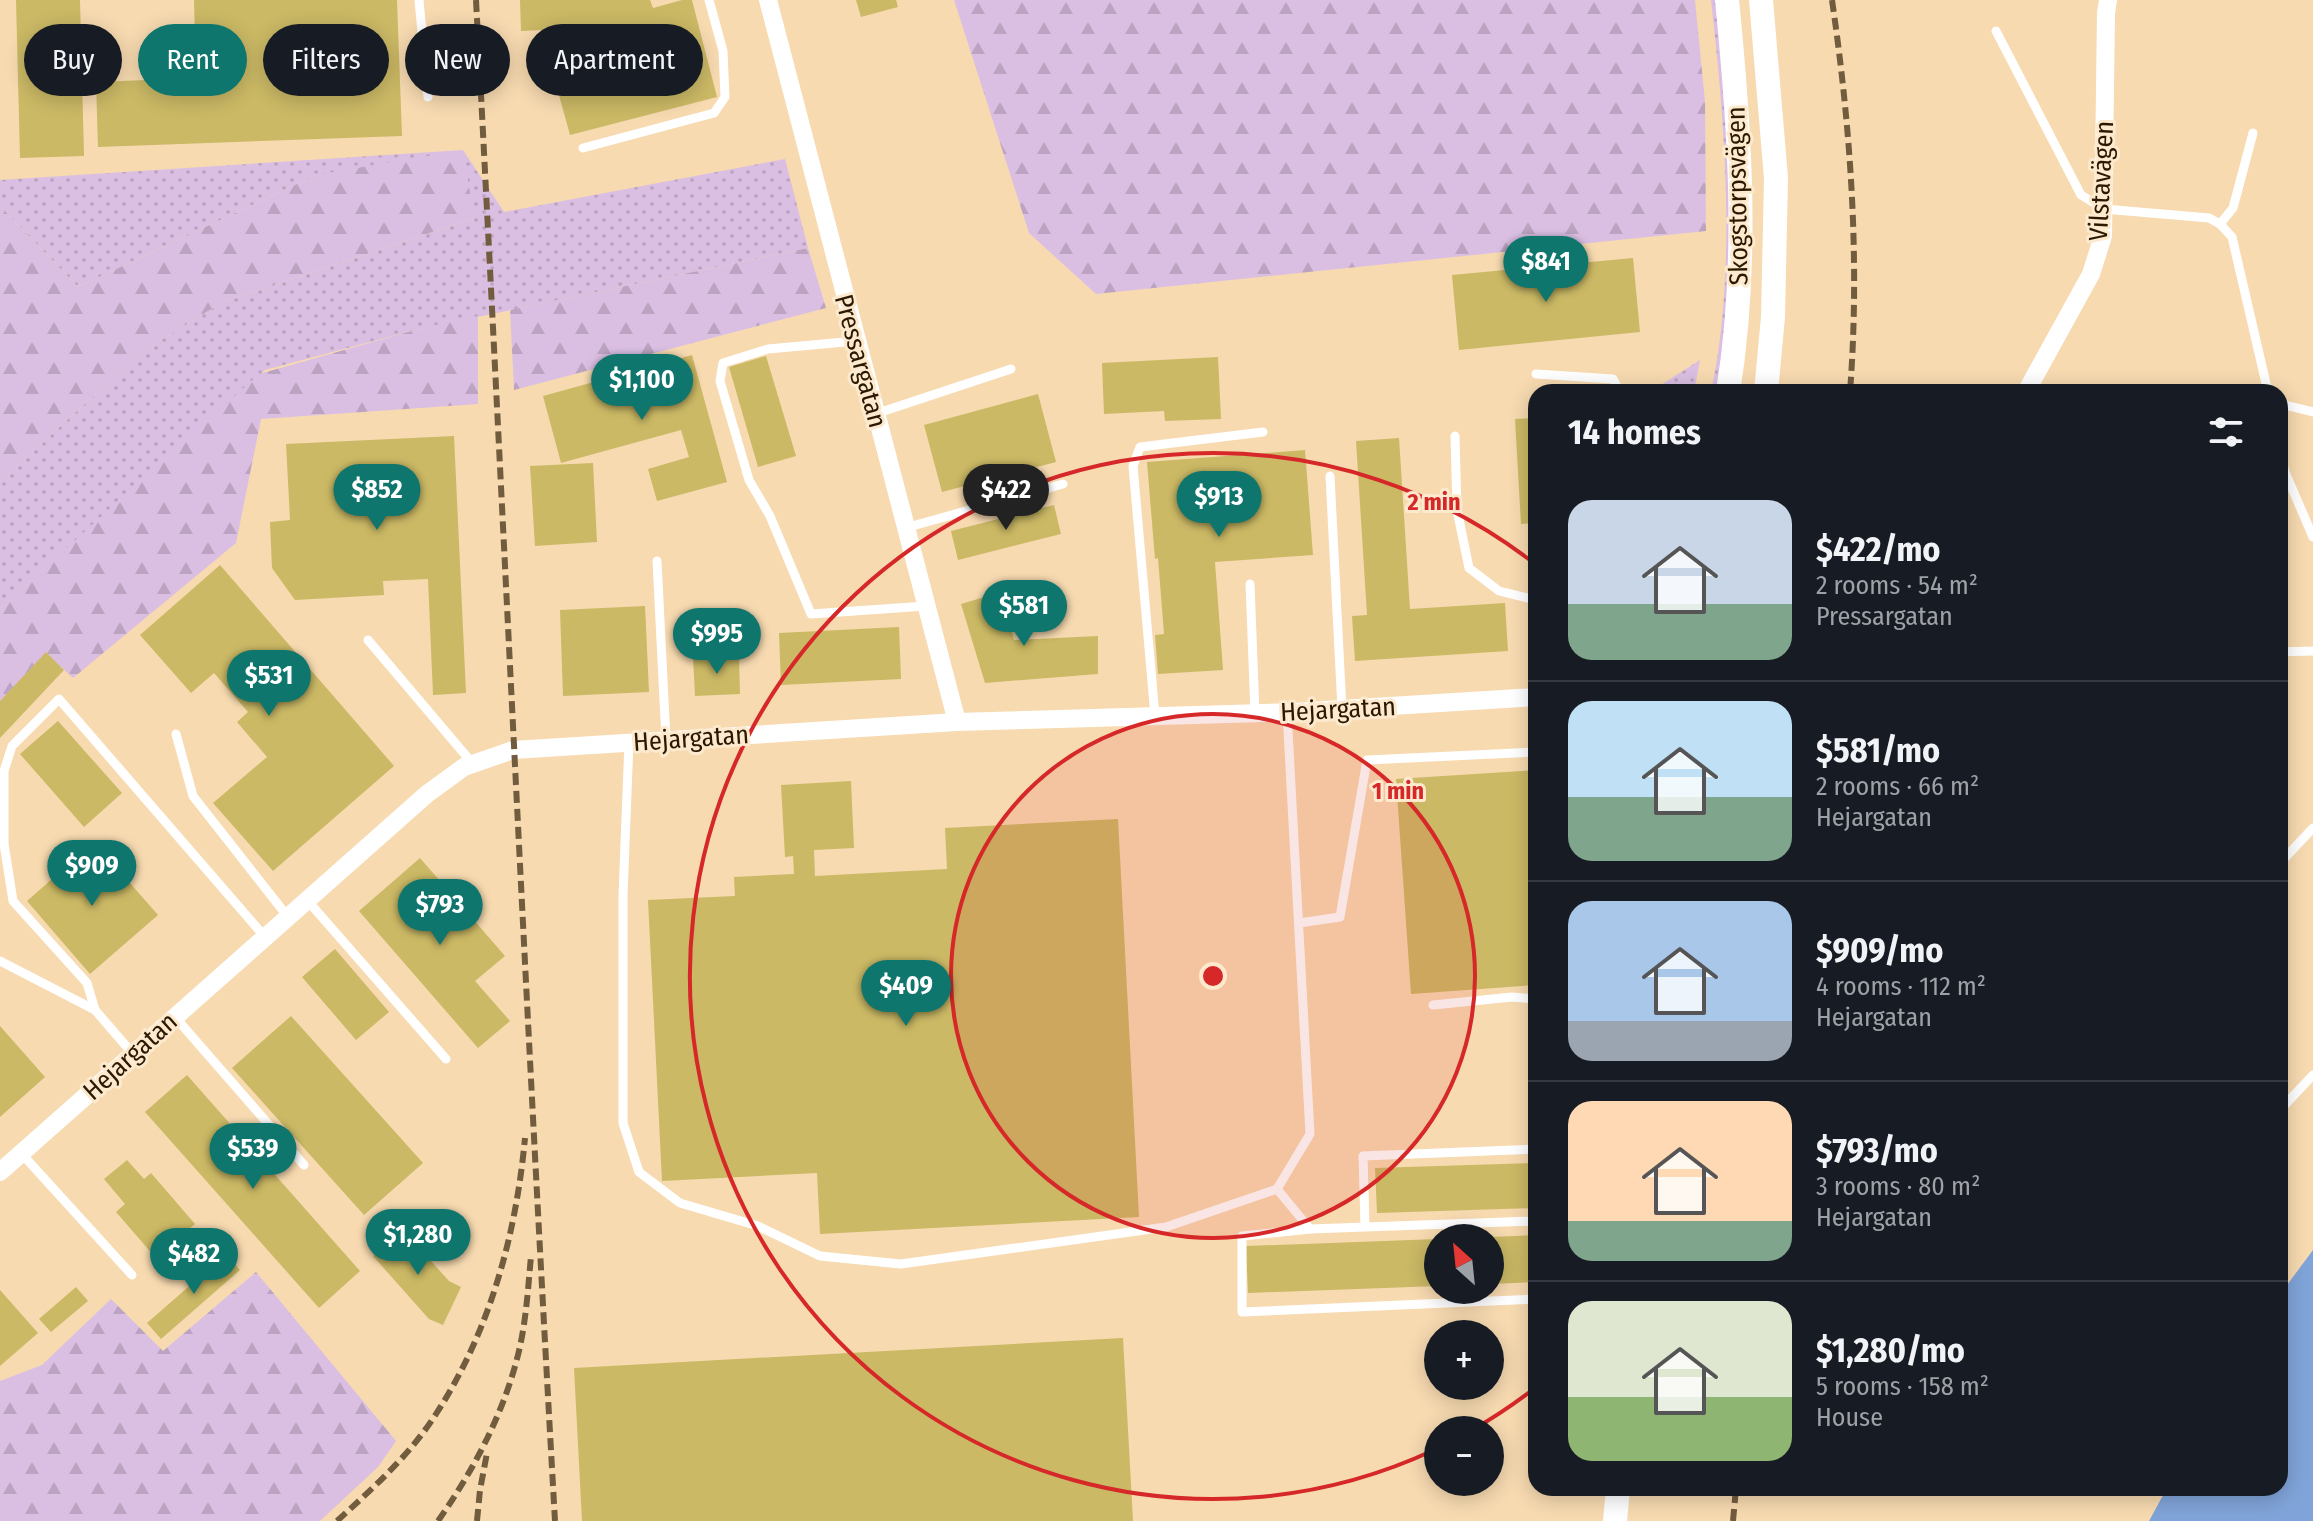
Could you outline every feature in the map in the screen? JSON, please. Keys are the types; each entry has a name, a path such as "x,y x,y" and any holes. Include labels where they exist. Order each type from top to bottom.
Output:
{"main road":[{"name":"Skogstorpsvägen","path":"1727,0 1741,203 1739,290 1729,384"},
{"name":"Skogstorpsvägen","path":"1761,0 1776,178 1773,317 1767,384"},
{"path":"1615,1521 1617,1496"}],"street":[{"name":"Pressargatan","path":"768,0 957,722"},
{"name":"Vilstavägen","path":"2030,384 2091,274 2103,236 2108,0"},
{"name":"Hejargatan","path":"0,1172 427,794 464,767 513,750 957,722 1287,712 1528,697"}],"lane":[{"path":"419,0 428,97"},
{"path":"583,148 714,113 725,97 723,51 709,0"},
{"path":"1996,31 2081,195 2104,209 2209,218 2232,237 2266,384"},
{"path":"2220,224 2233,208 2253,133"},
{"path":"856,341 768,349 723,363 720,381 749,480 770,516 811,614 926,606"},
{"path":"875,414 1011,369"},
{"path":"1536,374 1613,379 1616,384"},
{"path":"2288,406 2313,412"},
{"path":"1155,716 1133,466 1140,447 1263,432"},
{"path":"1455,436 1457,510 1469,568 1499,591 1528,598"},
{"path":"1330,476 1342,709"},
{"path":"2288,479 2313,537"},
{"path":"905,528 1063,484"},
{"path":"657,561 666,740"},
{"path":"1250,584 1255,713"},
{"path":"368,640 473,764"},
{"path":"2288,652 2313,651"},
{"path":"95,1010 87,983 13,901 4,844 4,771 12,746 59,699 265,937"},
{"path":"629,742 623,895 623,1123 639,1172 680,1203 758,1226 820,1256 901,1264 1166,1227 1277,1189 1310,1134 1287,712"},
{"path":"176,734 193,796 288,917"},
{"path":"1299,923 1340,917 1367,760 1528,752"},
{"path":"2288,855 2313,828"},
{"path":"307,900 446,1059"},
{"path":"0,961 95,1010 133,1054"},
{"path":"1433,1005 1512,997 1528,998"},
{"path":"175,1017 304,1165"},
{"path":"2288,1102 2313,1075"},
{"path":"1365,1226 1363,1156 1528,1149"},
{"path":"21,1153 132,1275"},
{"path":"1277,1189 1310,1229"},
{"path":"1528,1221 1365,1226 1242,1236 1242,1312 1528,1299"}],"green space":[{"path":"954,0 1695,0 1705,102 1706,231 1096,294 1029,233"},
{"path":"1711,0 1716,0 1731,158 1732,254 1719,384 1712,384 1724,297 1726,247 1721,96"},
{"path":"463,150 504,212 785,159 808,248 415,330 265,370 0,608 0,481 143,351 221,303 474,218 316,175 78,287 0,206 0,180"},
{"path":"463,150 474,218 221,303 143,351 0,481 0,206 78,287 316,175"},
{"path":"808,248 826,308 514,390 510,310"},
{"path":"478,316 478,404 261,419 236,543 73,678 46,653 0,701 0,608 259,374 415,330"},
{"path":"1700,360 1696,384 1662,384"},
{"path":"256,1272 396,1441 378,1467 320,1521 0,1521 0,1381 42,1365 111,1299 163,1351"}],"water":[{"path":"2313,1250 2313,1521 2149,1521 2163,1496 2288,1496 2288,1284"}],"building":[{"path":"16,0 80,0 81,24 24,24 24,96 82,96 84,156 20,158"},
{"path":"194,0 397,0 402,136 98,147 96,96 122,96 122,81 138,80 138,96 247,96 247,24 195,24"},
{"path":"520,0 650,0 653,8 692,0 698,24 526,24 526,31 521,31"},
{"path":"856,0 896,0 898,7 861,17"},
{"path":"703,43 717,97 570,135 559,96 703,96"},
{"path":"1633,258 1640,332 1459,350 1452,275"},
{"path":"692,355 727,482 657,501 648,469 689,457 681,430 561,463 543,396"},
{"path":"766,356 796,456 758,467 729,367"},
{"path":"1218,357 1221,419 1165,421 1164,411 1104,414 1102,363"},
{"path":"1038,394 1056,462 942,492 924,425"},
{"path":"1528,418 1528,524 1521,524 1515,419"},
{"path":"454,436 466,693 433,695 428,579 383,581 384,595 295,600 272,568 270,522 290,520 286,444"},
{"path":"1399,438 1410,609 1505,603 1508,651 1355,661 1352,616 1367,615 1356,441"},
{"path":"1305,450 1313,555 1215,562 1223,670 1158,674 1155,635 1164,634 1147,462"},
{"path":"593,463 597,542 535,546 530,466"},
{"path":"1054,505 1061,534 958,560 951,531"},
{"path":"220,565 394,766 273,871 213,803 267,757 237,722 248,712 214,673 191,693 140,635"},
{"path":"1001,592 1014,640 1098,636 1098,674 985,683 961,604"},
{"path":"645,606 649,692 563,696 560,610"},
{"path":"899,627 901,679 781,685 779,633"},
{"path":"46,652 64,670 0,738 0,701"},
{"path":"739,656 740,694 695,696 693,657"},
{"path":"58,721 122,793 84,827 20,754"},
{"path":"1528,771 1528,986 1411,994 1396,779"},
{"path":"851,781 854,848 814,850 815,876 947,869 945,828 1118,819 1139,1217 820,1234 817,1173 662,1181 648,900 735,896 734,877 794,874 793,856 785,857 781,785"},
{"path":"94,842 158,915 90,974 27,901"},
{"path":"420,858 505,956 475,981 510,1021 478,1048 359,911"},
{"path":"335,949 389,1012 356,1040 302,977"},
{"path":"291,1016 423,1163 364,1215 232,1068"},
{"path":"0,1026 45,1077 0,1117"},
{"path":"187,1075 360,1271 319,1308 145,1112"},
{"path":"127,1160 144,1179 151,1173 195,1224 155,1257 116,1212 125,1204 104,1179"},
{"path":"1528,1163 1528,1208 1377,1213 1375,1168"},
{"path":"403,1230 449,1281 461,1287 443,1325 429,1319 373,1256"},
{"path":"1528,1235 1528,1282 1504,1283 1504,1236"},
{"path":"1424,1240 1424,1287 1248,1293 1246,1246"},
{"path":"226,1254 240,1270 161,1339 147,1323"},
{"path":"76,1287 88,1301 51,1332 39,1319"},
{"path":"0,1290 38,1333 0,1366"},
{"path":"1123,1338 1133,1521 582,1521 574,1368"}],"railway":[{"path":"476,0 555,1521"},
{"path":"1832,0 1852,196 1854,294 1850,384"},
{"path":"337,1521 415,1443 436,1414 471,1350 486,1316 507,1246 525,1138"},
{"path":"438,1521 475,1462 512,1377 521,1343 531,1256"},
{"path":"477,1521 487,1453"},
{"path":"1733,1521 1735,1496"}]}
